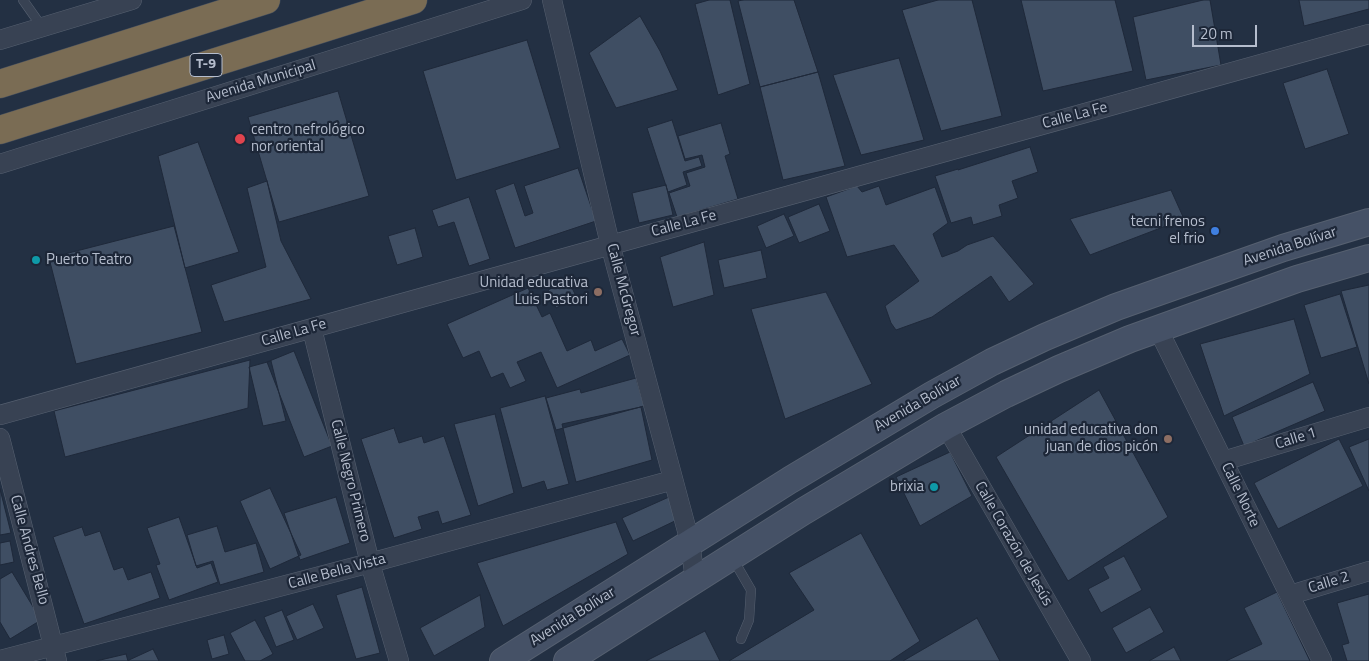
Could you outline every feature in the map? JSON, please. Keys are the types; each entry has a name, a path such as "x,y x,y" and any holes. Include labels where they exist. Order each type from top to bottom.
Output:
{"highway":[{"path":"0,84 266,0"},
{"name":"T-9","path":"0,130 413,0"}],"street":[{"path":"0,40 132,0"},
{"name":"Avenida Municipal","path":"0,164 522,0"},
{"name":"Calle McGregor","path":"552,0 610,244 690,542 695,580"},
{"name":"Calle La Fe","path":"0,415 1369,34"},
{"name":"Avenida Bolívar","path":"503,661 790,480 932,395 992,362 1116,307 1283,248 1369,222"},
{"path":"567,661 804,511 946,426 1059,369 1158,329 1297,279 1369,258"},
{"name":"Calle Negro Primero","path":"312,329 370,563 399,661"},
{"name":"Calle Norte","path":"1158,329 1322,661"},
{"name":"Calle 1","path":"1223,461 1369,417"},
{"name":"Calle Corazón de Jesús","path":"946,426 1081,661"},
{"name":"Calle Andres Bello","path":"0,438 56,653"},
{"name":"Calle Bella Vista","path":"0,660 56,653 370,563 673,480"},
{"name":"Calle 2","path":"1290,595 1369,571"}],"lane":[{"path":"23,0 42,27"},
{"path":"732,557 751,590 749,620 741,639"}],"building":[{"path":"709,0 730,0 750,84 718,95 695,4"},
{"path":"794,0 818,72 760,87 738,1"},
{"path":"938,0 972,0 1002,116 941,131 902,10"},
{"path":"1021,0 1115,0 1133,71 1043,91"},
{"path":"1203,0 1210,0 1221,65 1146,80 1133,17"},
{"path":"1299,0 1369,0 1369,9 1304,26"},
{"path":"640,16 660,51 678,90 616,108 589,53"},
{"path":"527,40 560,148 456,180 423,71"},
{"path":"899,58 924,140 861,155 833,75"},
{"path":"1327,69 1349,134 1305,149 1283,83"},
{"path":"818,72 845,166 783,180 760,87"},
{"path":"338,91 369,196 279,222 248,117"},
{"path":"672,120 685,161 699,157 702,166 683,172 687,185 668,192 647,128"},
{"path":"721,123 730,154 725,156 738,199 677,217 669,193 690,186 686,173 705,167 702,155 685,159 678,136"},
{"path":"198,142 239,252 185,268 158,156"},
{"path":"1030,147 1038,172 1012,181 1018,198 999,205 1002,216 973,225 971,217 951,223 935,176"},
{"path":"578,168 596,221 515,248 495,190 514,183 525,216 533,213 524,186"},
{"path":"267,181 281,241 311,299 224,322 211,285 266,267 247,188"},
{"path":"666,185 673,215 639,223 632,193"},
{"path":"857,186 862,192 879,186 886,205 935,187 948,223 933,234 942,257 958,251 967,245 993,236 1034,284 1009,302 991,276 932,317 896,330 891,323 885,306 919,281 894,245 847,257 826,197"},
{"path":"1171,190 1184,219 1090,255 1070,219"},
{"path":"469,197 490,259 469,266 454,222 438,227 432,210"},
{"path":"819,204 830,231 799,243 788,217"},
{"path":"784,214 794,236 766,248 757,226"},
{"path":"174,226 202,332 76,364 49,258"},
{"path":"415,228 423,257 397,265 388,236"},
{"path":"704,242 714,295 673,307 660,257"},
{"path":"761,250 767,278 724,288 718,260"},
{"path":"568,280 577,298 556,308 548,290"},
{"path":"1369,285 1369,384 1341,291"},
{"path":"528,288 542,317 550,313 567,351 591,340 595,351 622,339 630,355 557,388 541,352 517,362 526,381 510,388 503,373 491,378 479,351 463,358 447,324"},
{"path":"826,292 872,384 785,419 751,309"},
{"path":"1340,294 1357,347 1321,358 1304,305"},
{"path":"1294,319 1310,374 1224,416 1200,344"},
{"path":"294,351 332,446 304,457 267,362"},
{"path":"250,360 248,408 65,457 54,411"},
{"path":"271,361 286,421 263,426 249,367"},
{"path":"636,378 644,406 556,430 546,398 580,389 581,393"},
{"path":"1313,382 1325,411 1244,446 1232,417"},
{"path":"1099,390 1168,517 1068,581 996,457"},
{"path":"545,396 569,484 547,490 544,481 522,488 500,408"},
{"path":"641,407 652,460 576,482 562,424"},
{"path":"495,414 514,493 478,506 454,424"},
{"path":"394,428 399,443 422,436 424,443 444,436 471,515 442,524 438,511 418,517 422,529 394,538 361,439"},
{"path":"1339,439 1363,486 1278,529 1254,483"},
{"path":"1369,439 1369,491 1349,447"},
{"name":"brixia","path":"950,452 972,496 920,526 896,477"},
{"path":"270,488 301,555 270,569 240,501"},
{"path":"0,489 11,533 0,535"},
{"path":"336,497 350,543 300,560 284,513"},
{"path":"669,497 679,519 633,541 622,518"},
{"path":"179,517 197,568 211,563 218,582 169,600 156,565 160,564 147,528"},
{"path":"616,522 628,554 503,626 477,563"},
{"path":"217,526 225,552 256,543 264,572 220,585 213,561 196,566 187,535"},
{"path":"82,527 85,536 100,531 114,570 123,567 128,580 151,572 160,598 84,624 53,537"},
{"path":"861,533 920,641 890,661 729,661 814,610 789,573"},
{"path":"10,541 14,562 0,565 0,543"},
{"path":"1124,556 1142,590 1101,613 1088,589 1109,578 1103,567"},
{"path":"12,572 41,620 10,639 0,622 0,579"},
{"path":"362,587 380,653 356,659 336,595"},
{"path":"1277,592 1310,661 1226,661 1262,644 1244,608"},
{"path":"1369,594 1369,661 1347,661 1342,645 1349,643 1337,603"},
{"path":"480,595 485,627 434,656 420,628"},
{"path":"313,604 324,628 297,640 286,616"},
{"path":"1150,607 1164,632 1126,653 1112,628"},
{"path":"282,610 294,640 276,647 264,617"},
{"path":"977,618 1000,661 903,661"},
{"path":"255,620 273,654 260,661 245,661 230,633"},
{"path":"705,631 720,661 646,661"},
{"path":"224,635 229,654 212,659 207,640"},
{"path":"1174,647 1181,661 1149,661"},
{"path":"153,649 159,661 129,661 129,660"},
{"path":"126,654 128,661 96,661"}],"place":[{"name":"centro nefrológico nor oriental","path":"240,139"},
{"name":"tecni frenos el frio","path":"1215,231"},
{"name":"Puerto Teatro","path":"36,260"},
{"name":"Unidad educativa Luis Pastori","path":"598,292"},
{"name":"unidad educativa don juan de dios picón","path":"1168,439"},
{"name":"brixia","path":"934,487"}]}
